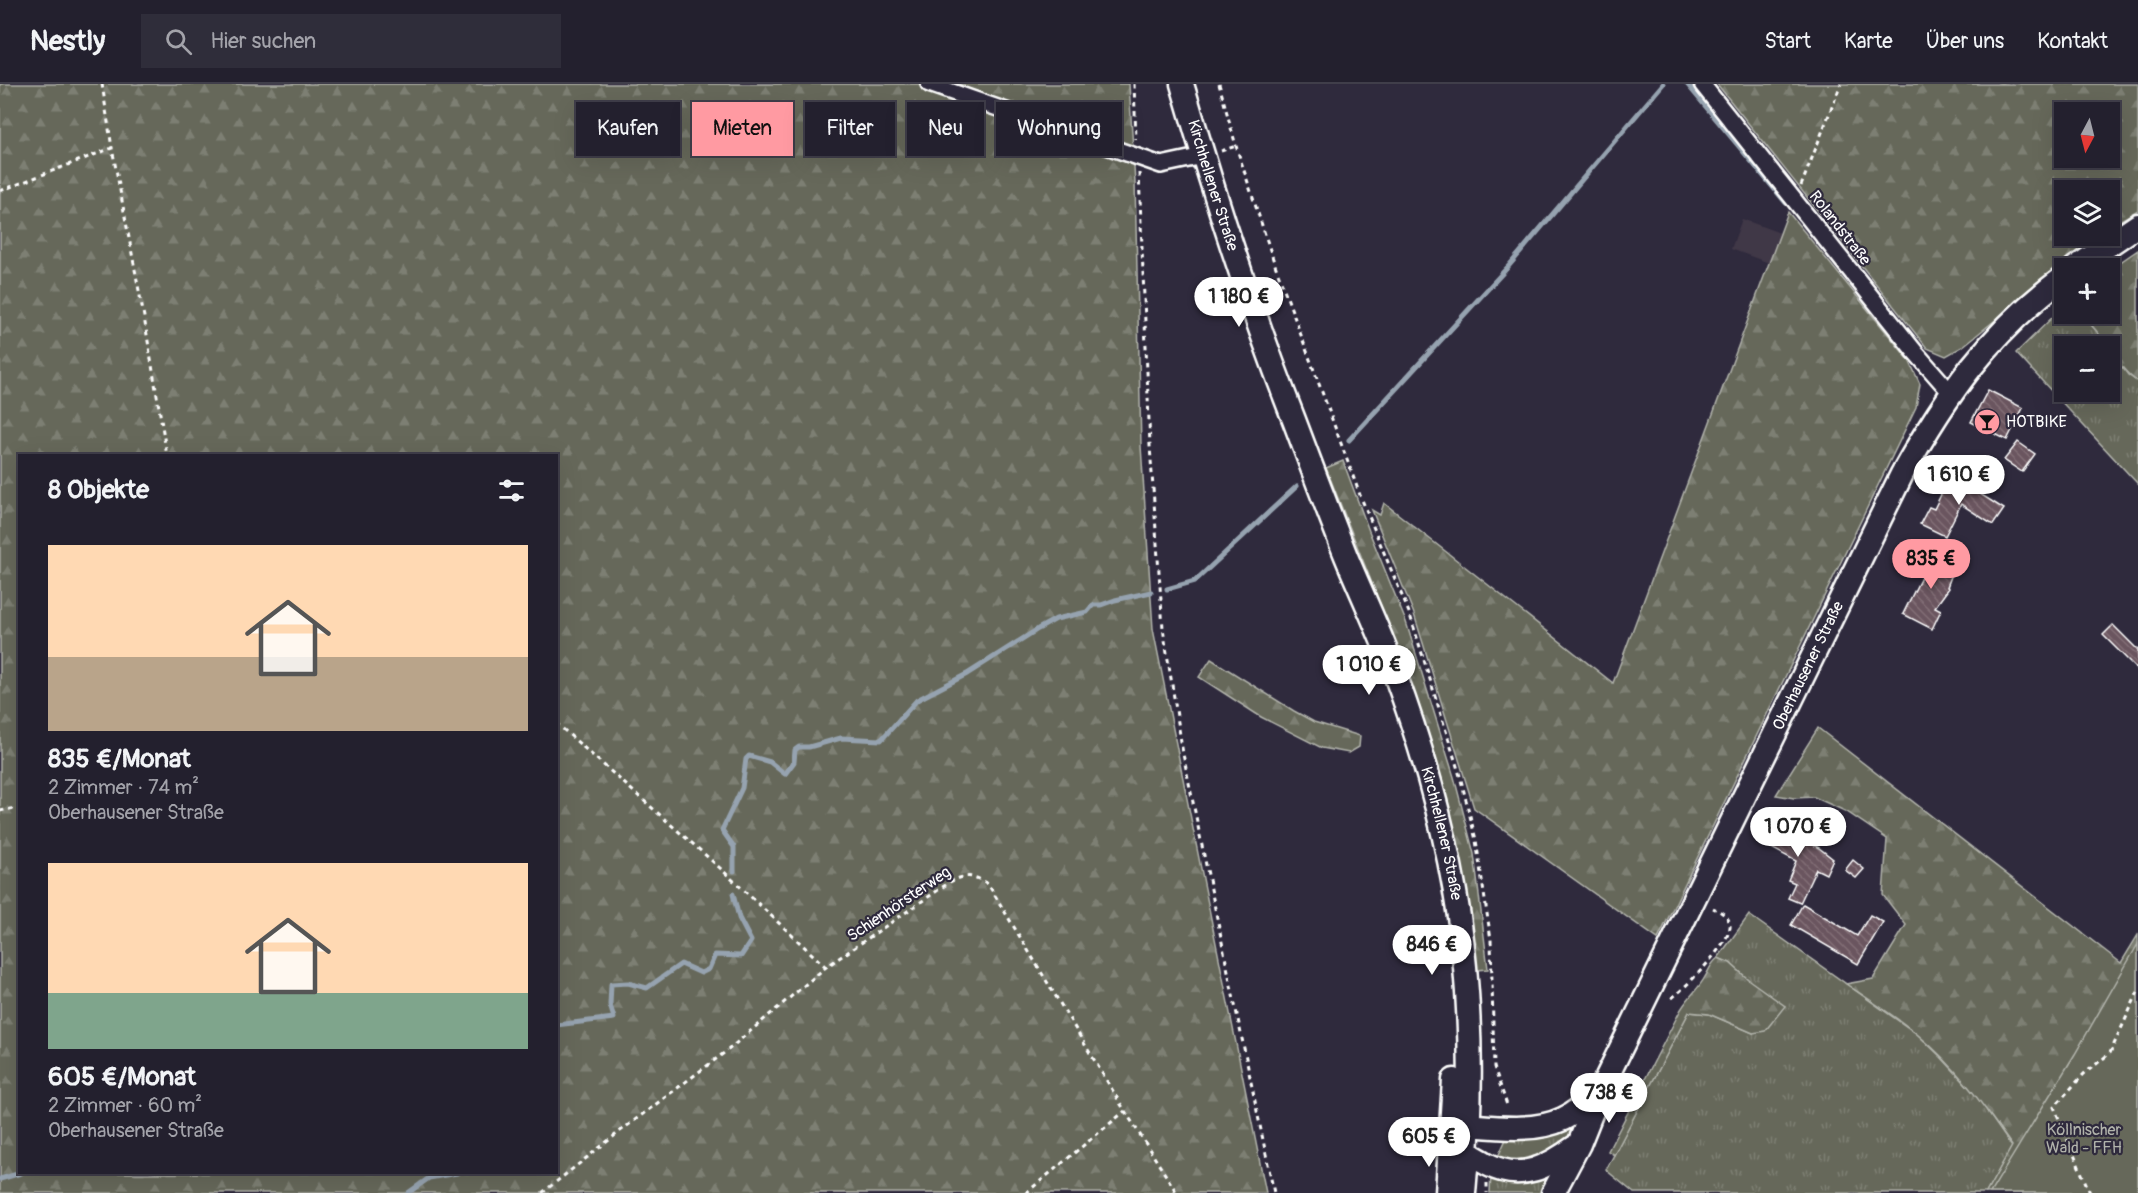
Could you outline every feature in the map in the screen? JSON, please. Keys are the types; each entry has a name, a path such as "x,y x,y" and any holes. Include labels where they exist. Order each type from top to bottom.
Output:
{"main road":[{"name":"Kirchhellener Straße","path":"1182,84 1239,269 1292,416 1346,555 1410,763 1445,909 1451,965 1461,1124 1460,1149"},
{"path":"2090,258 2138,225"},
{"name":"Oberhausener Straße","path":"1553,1193 1579,1144 1601,1089 1902,474 1930,424 1984,349 2054,286"},
{"name":"Oberhausener Straße","path":"1461,1124 1526,1128 1548,1125 1564,1119 1601,1089"},
{"path":"1460,1149 1491,1166 1513,1173 1532,1172 1557,1160 1579,1144"},
{"path":"1447,1193 1460,1149"},
{"path":"1460,1149 1464,1193"}],"street":[{"path":"928,84 1161,165 1203,156"},
{"name":"Rolandstraße","path":"1702,84 1916,353 1951,393"}],"path":[{"path":"102,84 167,454"},
{"path":"1134,84 1137,157 1141,182 1150,446 1163,627 1186,765 1274,1193"},
{"path":"1795,200 1841,84"},
{"path":"0,191 112,148"},
{"path":"558,725 729,876 826,967"},
{"path":"0,811 18,807"},
{"name":"Schienhörsterweg","path":"542,1193 728,1050 826,967 963,875 977,877 988,884 1177,1193"},
{"path":"1672,998 1689,984 1727,936 1730,929 1729,920 1724,913 1713,908"},
{"path":"2090,1193 2054,1107 2084,1074 2110,1053 2138,992"},
{"path":"1026,1193 1125,1111"}],"shaded area":[{"path":"1742,219 1780,233 1769,263 1731,249"}],"green space":[{"path":"0,84 1129,84 1135,183 1141,446 1153,629 1266,1193 0,1193"},
{"path":"1717,84 2138,84 2138,210 2120,221 2120,180 2054,180 2054,246 2087,246 2072,258 2054,258 2054,272 1962,347 1946,356 1927,348"},
{"path":"1788,212 1909,360 1920,384 1916,407 1658,939 1474,808 1414,614 1372,510 1380,515 1384,503 1613,683"},
{"path":"2138,250 2138,382 2120,365 2120,336 2100,336 2090,324 2120,324 2120,262"},
{"path":"2054,316 2054,324 2091,324 2100,336 2054,336 2054,394 2016,353"},
{"path":"2120,364 2128,375 2138,382 2138,484 2062,402 2120,402"},
{"path":"1343,461 1406,622 1454,777 1474,854 1488,969 1476,970 1430,743 1395,641 1326,468"},
{"path":"1211,659 1314,722 1360,736 1359,747 1349,753 1322,748 1261,717 1199,677"},
{"path":"1818,728 2121,963 2138,935 2138,1193 1986,1193 2012,1146 1969,1087 1931,1046 1900,1021 1846,984 1873,979 1906,925 1883,895 1887,839 1847,812 1814,797 1794,798 1776,795"},
{"path":"1749,915 1917,1034 1976,1095 2012,1147 1986,1193 1634,1193 1606,1170 1689,1012 1709,1014 1753,1033 1749,980 1730,963 1718,958"},
{"name":"Köllnischer Wald - FFH","path":"2138,944 2138,1193 1990,1193 2075,1054"},
{"path":"1718,958 1730,963 1785,1006 1765,1031 1753,1033 1709,1014 1689,1012 1614,1155 1608,1151 1679,1013"},
{"path":"1574,1126 1576,1134 1538,1161 1496,1161 1508,1135"},
{"path":"1557,1168 1545,1193 1490,1193 1491,1174"}],"building":[{"path":"1988,390 2023,408 2007,440 1971,422"},
{"path":"2018,442 2035,454 2022,472 2004,460"},
{"path":"1952,472 1971,482 1969,487 2004,509 1993,525 1961,504 1945,536 1920,524 1929,507 1934,509"},
{"path":"1935,549 1957,561 1947,587 1949,588 1935,607 1941,610 1932,629 1903,614"},
{"path":"2113,625 2138,650 2138,670 2103,635"},
{"path":"1772,823 1819,848 1833,859 1826,874 1816,869 1800,903 1788,898 1795,883 1788,880 1796,861 1762,843"},
{"path":"1853,860 1864,869 1856,878 1845,870"},
{"path":"1803,904 1857,936 1870,915 1883,922 1858,964 1791,925"}],"waterway":[{"path":"1349,440 1507,268 1663,84"},
{"path":"1687,84 1786,203"},
{"path":"1167,589 1195,581 1297,486"},
{"path":"734,871 734,847 722,830 742,788 746,759 749,756 770,762 785,774 794,762 795,750 799,747 809,747 841,738 881,740 917,700 967,674 1056,619 1087,612 1093,605 1151,592"},
{"path":"558,1025 614,1018 610,1005 611,984 628,983 647,988 681,964 701,973 709,969 715,955 741,956 751,941 739,918 733,894"},
{"path":"0,1179 18,1174"},
{"path":"408,1193 429,1178 451,1174"}],"place":[{"name":"HOTBIKE","path":"1987,422"}]}
